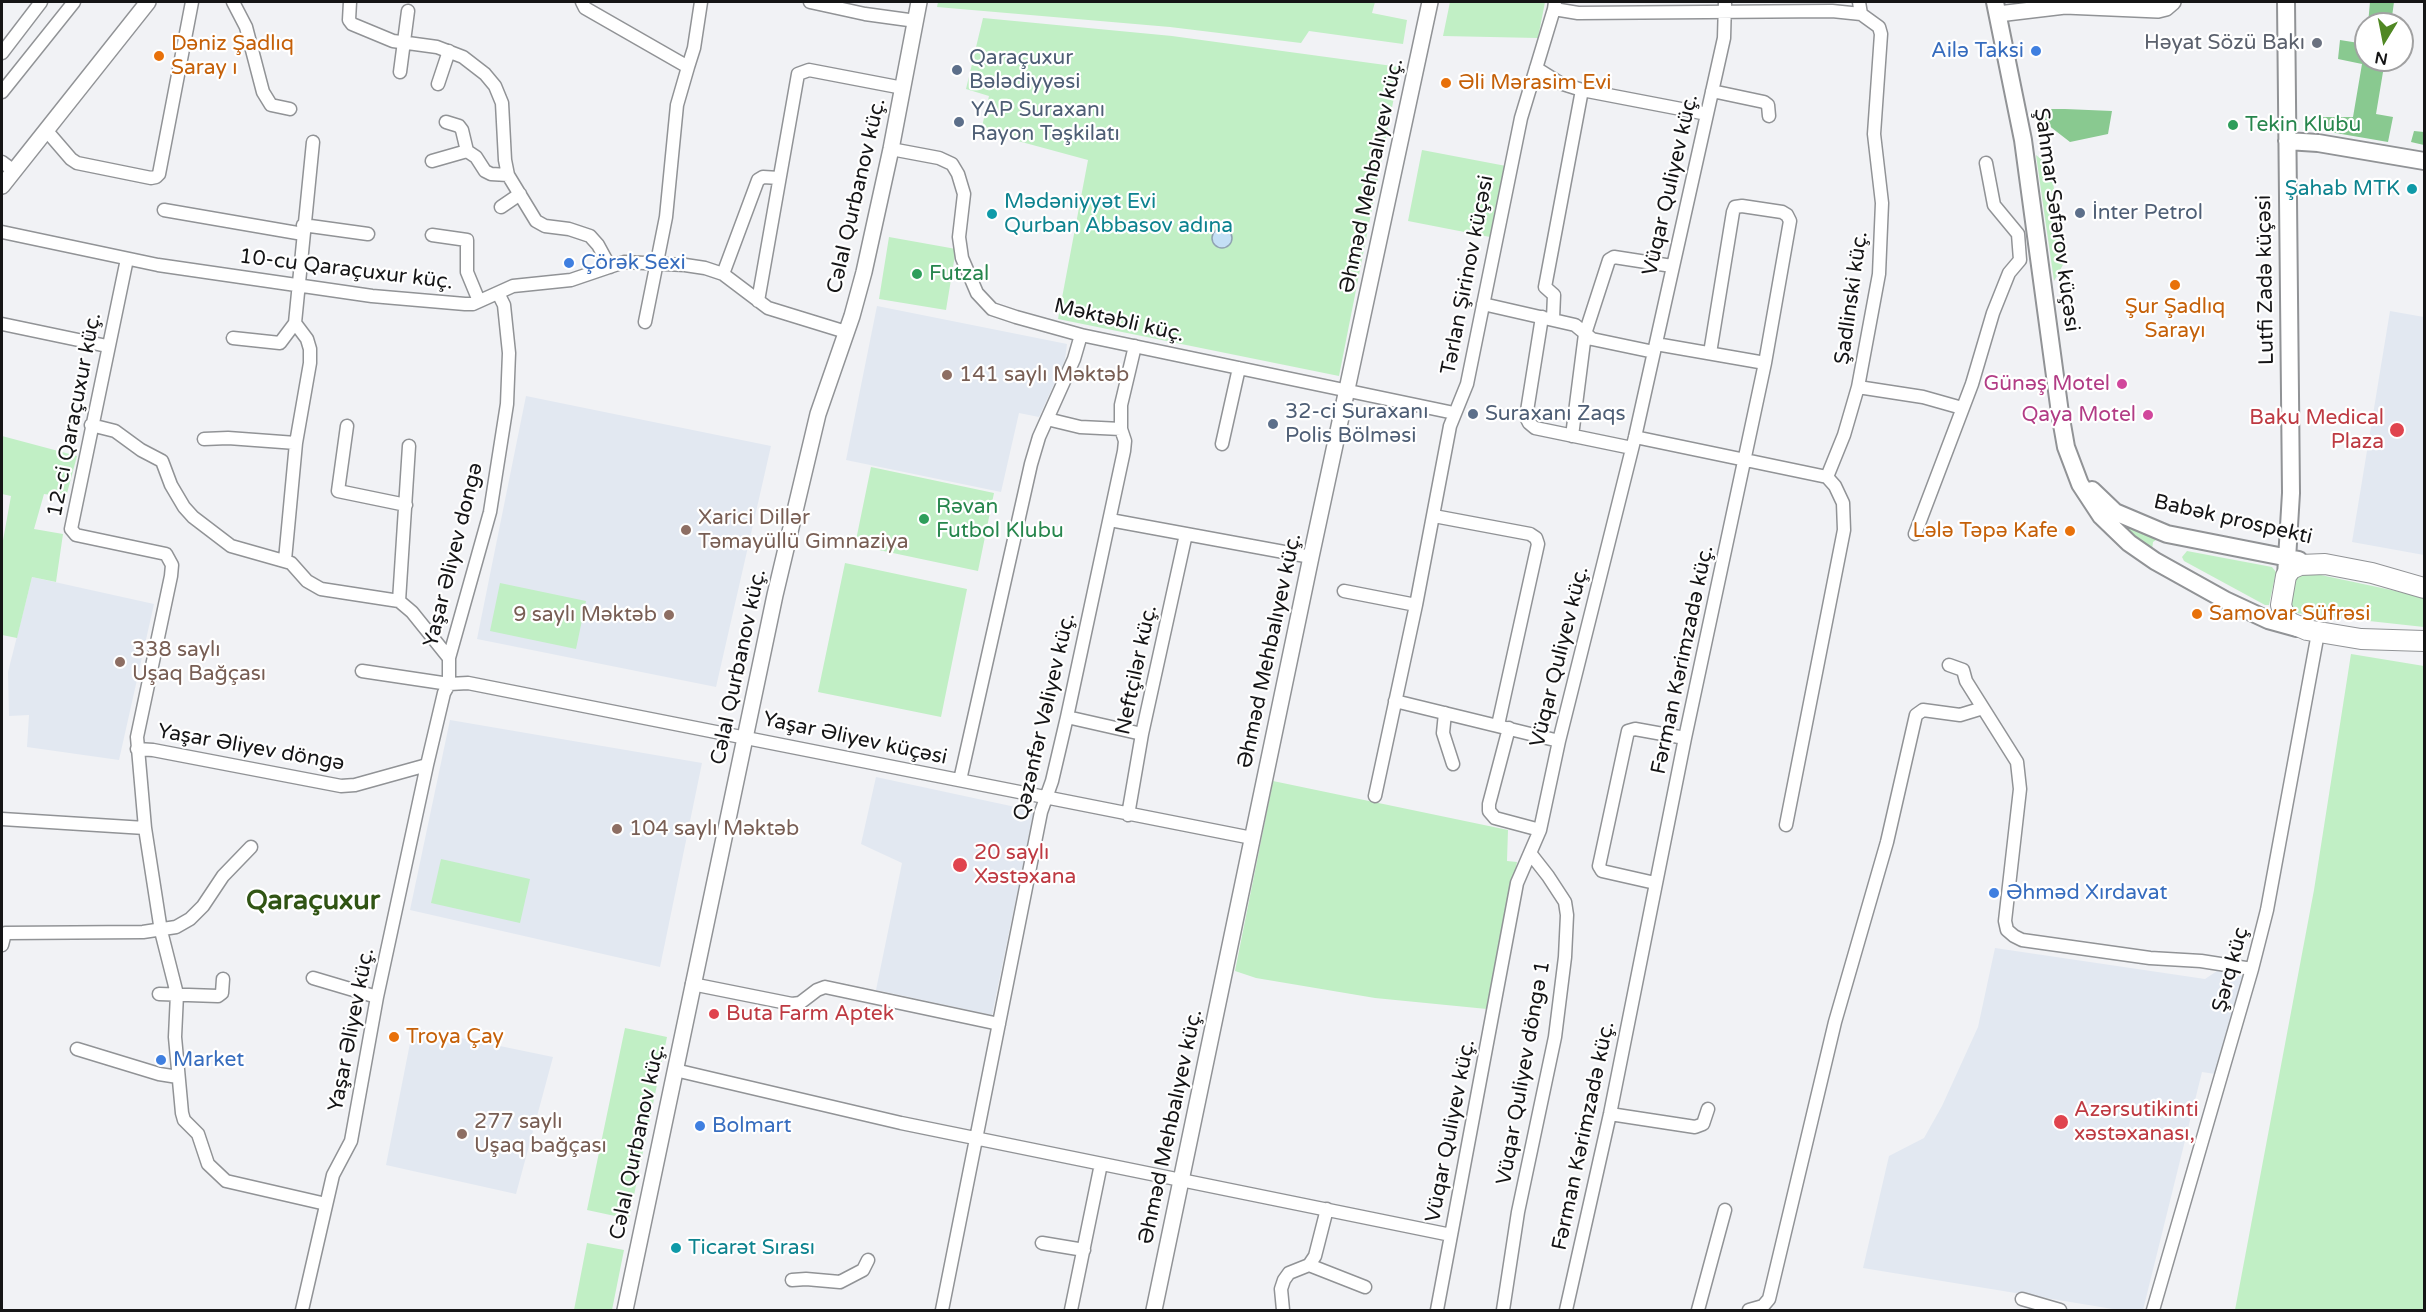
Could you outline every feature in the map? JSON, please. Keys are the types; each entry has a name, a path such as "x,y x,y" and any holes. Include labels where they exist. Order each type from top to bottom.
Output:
{"main road":[{"name":"Lutfi Zadə küçəsi","path":"2286,2 2290,444 2287,567"},
{"name":"Şahmar Səfərov küçəsi","path":"1996,8 2023,140 2060,413 2068,452"},
{"path":"2286,141 2318,143 2424,161"},
{"name":"Babək prospekti","path":"2068,452 2097,496 2115,512 2155,530 2287,567 2325,564 2424,582"},
{"name":"Babək prospekti","path":"2068,452 2083,490 2101,516 2129,543 2168,569 2257,615 2313,631 2424,650"},
{"path":"2168,569 2163,562 2163,548 2169,541 2183,538"},
{"name":"Babək prospekti","path":"2287,567 2282,612 2291,623 2313,631"},
{"name":"Babək prospekti","path":"2373,573 2424,588"},
{"name":"Babək prospekti","path":"2361,639 2424,641"}],"street":[{"path":"2,53 41,2"},
{"path":"2,92 74,2"},
{"path":"2,186 148,2"},
{"path":"46,130 66,154 77,163 151,178 156,177 159,174 192,2"},
{"path":"233,2 246,27 263,92 271,105 290,109"},
{"path":"350,2 349,20 352,24 393,41 437,47 449,51 476,66 495,86 503,111 505,160 508,175 536,221 545,226 590,236 598,245 610,267"},
{"path":"582,2 585,8 688,67"},
{"path":"645,322 666,217 677,105 694,48 701,2"},
{"path":"810,2 866,14 916,21"},
{"name":"Cəlal Qurbanov küç.","path":"625,1311 775,595 819,414 864,272 891,149 919,2"},
{"name":"Əhməd Mehbalıyev küç.","path":"1154,1311 1346,390 1430,2"},
{"path":"1996,8 2065,6 2158,10 2166,8 2173,2"},
{"name":"Şadlinski küç.","path":"1554,5 1578,13 1725,7 1832,11 1860,8 1879,27 1881,34 1874,134 1882,202 1879,274 1858,387 1844,435 1827,477"},
{"name":"Tərlan Şirinov küçəsi","path":"1375,796 1454,413 1467,384 1521,118 1554,5"},
{"name":"Vüqar Quliyev küç.","path":"1437,1311 1516,884 1540,830 1559,741 1634,442 1724,38 1725,7"},
{"path":"400,72 408,11"},
{"path":"438,84 449,51"},
{"path":"1536,68 1560,83 1582,90 1707,114"},
{"path":"758,301 798,74 809,70 903,88"},
{"path":"1582,90 1545,287 1554,296 1547,318 1527,419 1535,428 1572,436 1634,442 1746,460 1827,477 1835,486 1843,503 1844,530 1786,825"},
{"path":"1712,91 1764,102 1768,105 1769,116"},
{"path":"446,122 459,126 467,151 476,157 485,171 491,174 508,175"},
{"path":"233,338 280,343 295,322 313,142"},
{"name":"Məktəbli küç.","path":"891,149 939,158 952,164 958,174 964,194 959,237 962,258 970,282 983,302 992,309 1082,335 1454,413"},
{"path":"432,161 467,151"},
{"path":"2,162 14,171"},
{"path":"1915,534 1981,357 1993,313 2009,273 2019,260 2018,234 1994,205 1986,163"},
{"path":"723,274 758,180 763,177 779,178"},
{"path":"501,207 520,194"},
{"name":"Fərman Kərimzadə küç.","path":"1566,1311 1610,1114 1685,738 1746,460 1790,221 1782,212 1735,207 1710,353"},
{"path":"165,210 303,229 368,234"},
{"name":"10-cu Qaraçuxur küç.","path":"2,232 127,259 408,301 465,304 479,301 513,286 577,278 624,262 705,268 723,274 768,308 846,332"},
{"path":"432,235 467,240 467,272 479,301"},
{"path":"2019,246 2038,245"},
{"path":"1572,436 1586,334 1609,260 1614,257 1672,266"},
{"name":"12-ci Qaraçuxur küç.","path":"127,259 107,346 71,529 76,535 165,554 172,565 142,706 137,749 145,828 161,931 177,994 178,1077 184,1120 198,1134 208,1164 226,1181 326,1203"},
{"name":"Yaşar Əliyev dongə","path":"449,684 449,658 490,512 507,404 509,353 504,305 498,293"},
{"path":"1482,304 1575,325 1601,342 1710,353 1765,363"},
{"path":"285,560 296,443 310,363 307,339 295,322"},
{"path":"2,324 107,346"},
{"path":"960,780 1031,464 1047,419 1067,378 1082,335"},
{"name":"Qəzənfər Vəliyev küç.","path":"942,1311 1045,797 1052,780 1067,717 1124,451 1121,405 1135,346"},
{"path":"1222,444 1239,368"},
{"path":"1858,387 1923,397 1962,408"},
{"path":"1047,419 1080,428 1121,429"},
{"path":"92,425 115,431 141,450 162,460 171,485 184,507 193,517 231,546 245,552 285,560 291,563 307,581 321,589 399,602 412,612 449,658"},
{"path":"347,426 338,491 406,505"},
{"path":"204,439 228,438 296,443"},
{"path":"399,602 409,446"},
{"path":"1434,516 1530,534 1536,538 1538,544 1489,811 1495,818 1540,830"},
{"path":"1110,520 1311,557"},
{"name":"Neftçilər küç.","path":"1128,814 1142,734 1186,534"},
{"path":"1344,591 1416,605"},
{"name":"Şərq küç","path":"2152,1311 2252,969 2272,882 2313,631"},
{"path":"1949,665 1963,670 1966,681 2017,762 2020,789 2005,921 2007,930 2022,940 2150,958 2201,961 2252,969"},
{"name":"Yaşar Əliyev küçəsi","path":"362,671 449,684 468,683 1252,838"},
{"name":"Yaşar Əliyev küç.","path":"302,1311 333,1175 351,1141 377,998 427,765 444,693 449,684"},
{"path":"1395,701 1559,741"},
{"path":"1749,1311 1763,1306 1769,1299 1835,1022 1887,842 1916,715 1923,710 1960,715 1983,708"},
{"path":"1445,713 1443,733 1453,764"},
{"path":"1067,717 1142,734"},
{"path":"1655,883 1602,871 1599,866 1628,731 1635,729 1685,738"},
{"name":"Yaşar Əliyev döngə","path":"137,749 153,750 341,786 355,785 427,765"},
{"path":"2,819 145,828"},
{"path":"3,936 161,931 176,927 190,919 203,906 223,876 251,847"},
{"name":"Vüqar Quliyev döngə 1","path":"1503,1311 1518,1212 1555,1037 1565,957 1567,915 1565,902 1561,892 1530,853"},
{"path":"313,978 377,998"},
{"path":"159,994 218,996 222,993 223,979"},
{"path":"692,984 792,1004 800,1003 825,987 999,1024"},
{"path":"77,1049 159,1074 178,1077"},
{"path":"675,1070 976,1139 1451,1235"},
{"path":"1610,1114 1695,1127 1703,1124 1708,1109"},
{"path":"1071,1311 1101,1164"},
{"path":"1283,1311 1281,1289 1284,1280 1289,1273 1309,1265 1318,1248 1327,1209"},
{"path":"1698,1311 1711,1256 1720,1236 1725,1210"},
{"path":"1042,1243 1084,1250"},
{"path":"792,1280 840,1282 863,1270 868,1260"},
{"path":"1309,1265 1365,1287"},
{"path":"2022,1299 2060,1311"}],"shaded area":[{"path":"877,306 1067,344 1065,360 1039,417 1019,413 1001,492 846,460"},
{"name":"Baku Medical Plaza","path":"2390,311 2424,317 2424,555 2352,542"},
{"path":"526,396 771,446 716,687 477,639"},
{"path":"32,577 154,604 119,760 27,747 29,715 9,716 8,672"},
{"path":"450,720 702,763 660,967 410,910"},
{"path":"876,777 1034,811 992,1015 876,990 902,863 861,844"},
{"name":"Azərsutikinti xəstəxanası,","path":"1995,948 2205,979 2217,971 2244,976 2215,1074 2202,1072 2143,1310 2119,1310 1863,1268 1889,1156 1924,1138 1942,1106 1978,1027"},
{"name":"277 saylı Uşaq bağçası","path":"413,1028 553,1057 516,1194 386,1165"}],"green space":[{"path":"938,2 1375,2 1372,13 1407,20 1403,44 1309,31 1301,43 1170,27 937,7"},
{"path":"1450,2 1545,2 1538,38 1443,36"},
{"path":"2370,2 2394,2 2393,12 2369,12"},
{"path":"983,18 1172,36 1400,67 1339,376 1058,319 1088,160 981,131 989,96 966,89"},
{"path":"2340,40 2354,42 2354,62 2338,59"},
{"path":"2361,72 2383,72 2376,114 2393,117 2388,142 2324,131 2323,117 2353,117"},
{"path":"2041,109 2112,111 2108,134 2070,142 2039,118"},
{"path":"2414,131 2424,132 2424,145 2411,142"},
{"path":"1422,150 1506,166 1490,237 1408,221"},
{"path":"2036,155 2051,167 2064,263 2054,281"},
{"name":"Futzal","path":"889,237 956,249 946,310 879,299"},
{"path":"2,436 77,456 66,497 44,494 34,529 63,534 56,582 32,577 17,638 2,635 2,546 11,496 2,494"},
{"name":"Rəvan Futbol Klubu","path":"871,467 994,493 978,571 855,545"},
{"path":"2113,518 2125,527 2159,538 2153,542 2152,550 2139,543"},
{"path":"2187,551 2272,567 2276,572 2269,605 2265,605 2184,561 2182,557"},
{"path":"845,563 967,589 941,717 818,692"},
{"path":"2302,571 2424,597 2424,627 2296,613 2291,609 2295,576"},
{"path":"500,583 586,601 576,649 490,631"},
{"path":"2351,654 2424,666 2424,1310 2235,1310 2314,890"},
{"path":"1273,781 1508,830 1507,861 1517,862 1487,1009 1375,998 1256,978 1235,971"},
{"path":"441,859 530,879 520,923 431,903"},
{"path":"625,1028 667,1037 629,1219 587,1210"},
{"path":"587,1243 624,1250 612,1310 574,1310"}],"water":[{"path":"1222,228 1229,231 1232,238 1229,245 1222,248 1215,245 1212,238 1215,231"}],"place":[{"name":"Həyat Sözü Bakı","path":"2317,43"},
{"name":"Ailə Taksi","path":"2036,51"},
{"name":"Dəniz Şadlıq Saray ı","path":"159,56"},
{"name":"Qaraçuxur Bələdiyyəsi","path":"957,70"},
{"name":"Əli Mərasim Evi","path":"1446,83"},
{"name":"YAP Suraxanı Rayon Təşkilatı","path":"959,122"},
{"name":"Tekin Klubu","path":"2233,125"},
{"name":"Şahab MTK","path":"2412,189"},
{"name":"İnter Petrol","path":"2080,213"},
{"name":"Mədəniyyət Evi Qurban Abbasov adına","path":"992,214"},
{"name":"Çörək Sexi","path":"569,263"},
{"name":"Futzal","path":"917,274"},
{"name":"Şur Şadlıq Sarayı","path":"2175,285"},
{"name":"141 saylı Məktəb","path":"947,375"},
{"name":"Günəş Motel","path":"2122,384"},
{"name":"Suraxanı Zaqs","path":"1473,414"},
{"name":"Qaya Motel","path":"2148,415"},
{"name":"32-ci Suraxanı Polis Bölməsi","path":"1273,424"},
{"name":"Baku Medical Plaza","path":"2397,430"},
{"name":"Rəvan Futbol Klubu","path":"924,519"},
{"name":"Xarici Dillər Təmayüllü Gimnaziya","path":"686,530"},
{"name":"Lələ Təpə Kafe","path":"2070,531"},
{"name":"Samovar Süfrəsi","path":"2197,614"},
{"name":"9 saylı Məktəb","path":"669,615"},
{"name":"338 saylı Uşaq Bağçası","path":"120,662"},
{"name":"104 saylı Məktəb","path":"617,829"},
{"name":"20 saylı Xəstəxana","path":"960,865"},
{"name":"Əhməd Xırdavat","path":"1994,893"},
{"name":"Buta Farm Aptek","path":"714,1014"},
{"name":"Troya Çay","path":"394,1037"},
{"name":"Market","path":"161,1060"},
{"name":"Azərsutikinti xəstəxanası,","path":"2061,1122"},
{"name":"Bolmart","path":"700,1126"},
{"name":"277 saylı Uşaq bağçası","path":"462,1134"},
{"name":"Ticarət Sırası","path":"676,1248"}],"district":[{"name":"Qaraçuxur","path":"313,902"}]}
